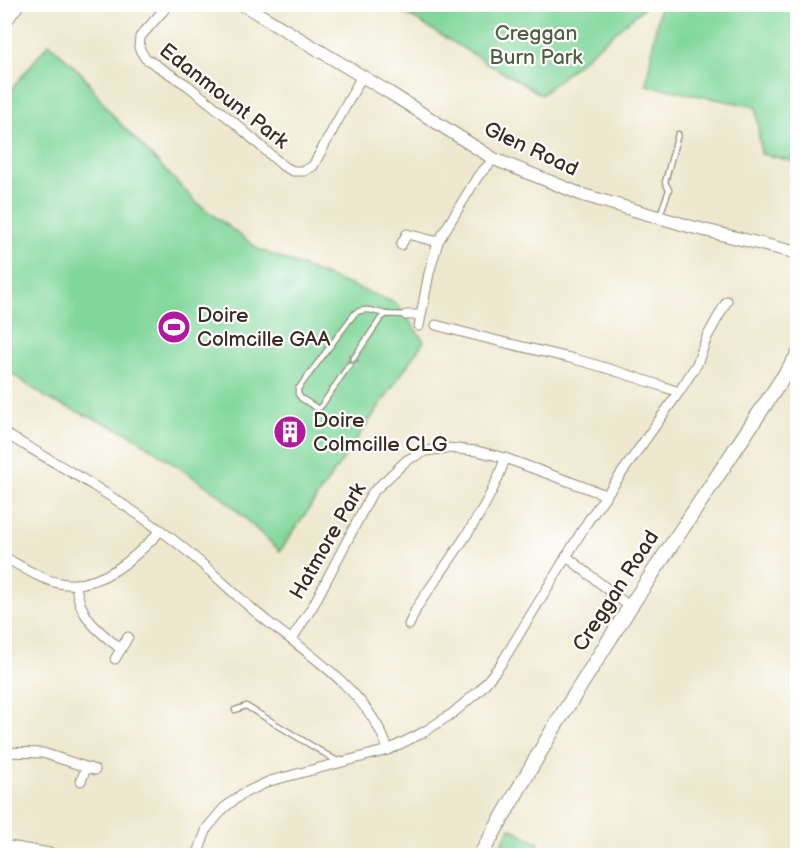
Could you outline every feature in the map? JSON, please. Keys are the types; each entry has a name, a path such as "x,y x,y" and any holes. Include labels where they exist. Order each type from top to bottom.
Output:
{"main road":[{"name":"Creggan Road","path":"480,855 555,726 630,607 798,355"}],"street":[{"path":"4,26 20,4"},
{"name":"Edanmount Park","path":"169,4 140,37 138,48 145,58 187,85 235,123 283,166 294,171 304,171 313,166 362,76"},
{"name":"Glen Road","path":"242,4 494,159 583,195 659,218 798,253"},
{"path":"418,326 438,242 478,176 494,159"},
{"path":"401,245 409,230 438,242"},
{"path":"197,855 207,828 224,808 242,794 270,781 388,750 424,732 453,713 480,690 501,664 606,495 679,393 697,364 707,337 727,301"},
{"path":"406,315 421,315"},
{"path":"436,325 486,340 575,359 654,382 679,393"},
{"path":"4,433 108,495 161,530 201,563 249,606 330,672 368,710 377,723 388,750"},
{"name":"Hatmore Park","path":"292,639 314,604 372,493 408,460 426,451 447,448 477,451 505,458 606,495"},
{"path":"409,625 417,607 484,506 500,476 505,458"},
{"path":"4,557 57,583 76,585 110,574 142,550 161,530"},
{"path":"566,556 630,607"},
{"path":"76,585 82,610 92,624 121,649"},
{"path":"115,659 128,637"},
{"path":"4,752 44,753 91,769 81,781"},
{"path":"4,845 66,855"}],"lane":[{"path":"659,218 669,190 665,182 678,134"},
{"path":"387,314 381,318 318,409 301,398 298,389 355,313 373,309 387,314 406,315"},
{"path":"235,710 246,706 340,763"}],"green space":[{"name":"Creggan Burn Park","path":"391,5 647,5 541,95"},
{"path":"660,5 797,5 797,162 761,154 756,107 646,85"},
{"path":"49,43 82,74 113,116 197,203 260,250 396,303 424,341 280,551 221,496 128,433 50,400 5,369 5,97"},
{"path":"510,828 539,843 534,852 531,850 522,855 496,855"}],"place":[{"name":"Doire Colmcille GAA","path":"174,327"},
{"name":"Doire Colmcille CLG","path":"290,432"}]}
